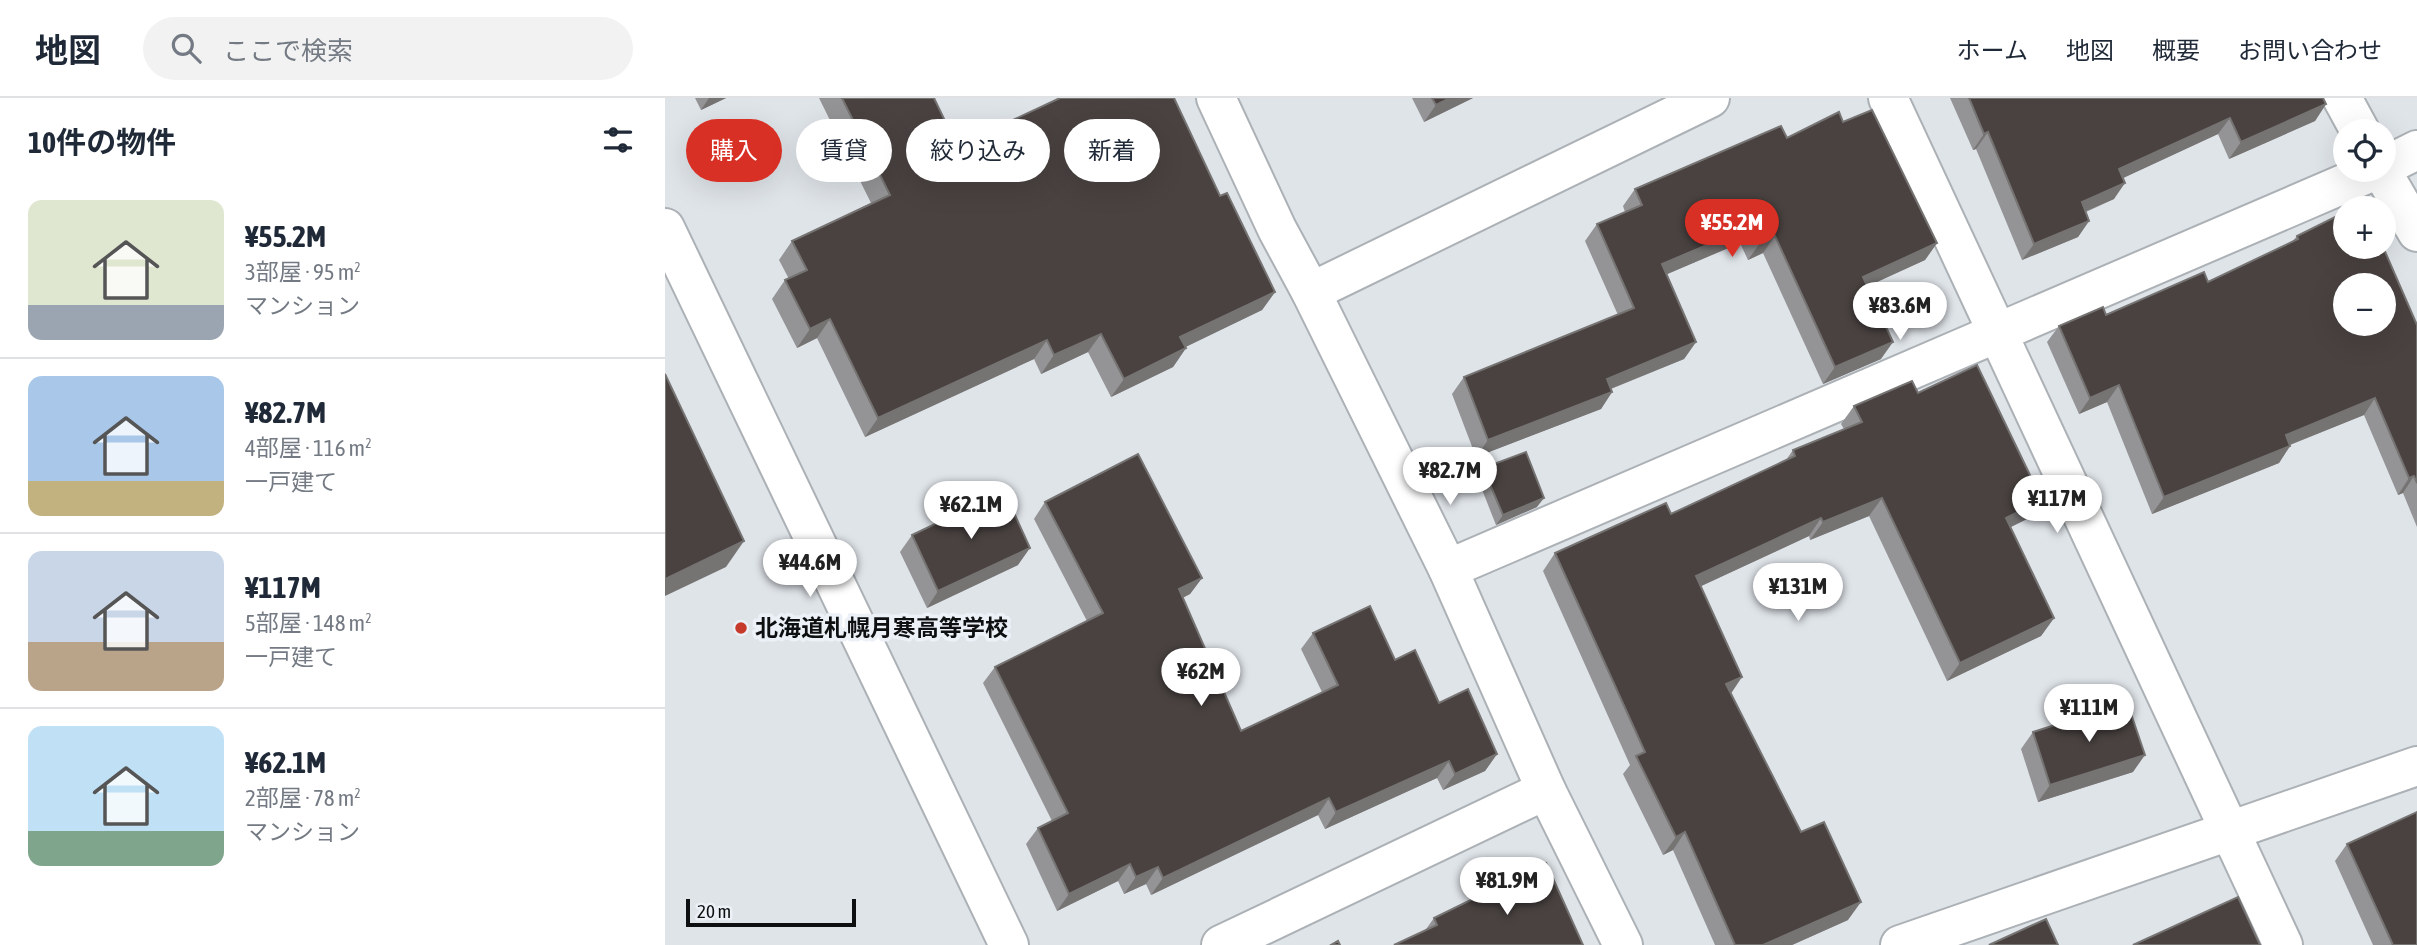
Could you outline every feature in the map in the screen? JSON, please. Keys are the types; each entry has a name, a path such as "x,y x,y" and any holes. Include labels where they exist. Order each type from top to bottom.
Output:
{"street":[{"path":"1216,98 1277,229 1448,569 1546,790 1623,945"},
{"path":"1311,292 1710,98"},
{"path":"1888,98 1995,333 2283,945"},
{"path":"2342,98 2353,119"},
{"path":"2396,161 2417,150"},
{"path":"1448,569 2349,182"},
{"path":"2388,182 2417,232"},
{"path":"665,228 1009,945"},
{"path":"1900,945 2417,766"},
{"path":"1221,945 1546,790"}],"building":[{"path":"842,98 934,98 944,119 906,119 906,182 1050,182 1050,119 1015,119 1060,98 1174,98 1220,196 1227,193 1275,292 1180,337 1186,348 1124,379 1101,334 1054,355 1047,340 878,418 830,319 810,329 785,280 807,270 792,241 890,195 884,182 892,182 892,119 852,119"},
{"path":"1432,98 1450,98 1436,105"},
{"path":"1969,98 2323,98 2326,104 2241,142 2230,118 2119,169 2125,183 2082,202 2089,221 2034,244 1988,132 1984,134"},
{"path":"1872,110 1937,243 1863,277 1893,342 1835,367 1775,236 1760,243 1752,226 1662,264 1696,342 1607,379 1612,392 1488,440 1464,377 1634,308 1597,224 1642,205 1635,189 1781,126 1787,138 1839,112 1843,122"},
{"path":"2333,218 2333,259 2388,259 2394,273 2333,273 2333,336 2396,336 2396,277 2417,325 2417,483 2414,476 2409,478 2375,398 2286,435 2290,446 2164,497 2119,385 2090,398 2059,326 2103,307 2106,315 2204,272 2208,282 2298,239 2297,236"},
{"path":"1977,365 2042,500 2006,518 2054,618 1960,663 1882,498 1823,522 1821,518 1696,576 1742,677 1726,684 1801,832 1824,822 1861,902 1763,945 1735,945 1685,832 1676,837 1636,756 1645,752 1555,553 1666,503 1671,514 1795,456 1793,450 1862,422 1854,406 1912,381 1918,393"},
{"path":"665,374 744,541 665,579"},
{"path":"1526,452 1544,498 1503,515 1483,468"},
{"path":"1138,454 1202,578 1179,589 1241,731 1338,685 1313,633 1370,606 1395,660 1415,650 1439,703 1468,689 1497,754 1455,774 1449,761 1336,812 1329,798 1163,878 1158,867 1136,877 1130,864 1069,894 1038,828 1068,813 995,667 1103,613 1045,502"},
{"path":"1004,491 1030,548 938,591 912,535"},
{"path":"2127,702 2145,755 2050,785 2033,732"},
{"path":"2417,812 2417,945 2393,945 2347,844"},
{"path":"1546,863 1583,945 1394,945 1437,925 1434,918"},
{"path":"2238,897 2260,945 2133,945"},
{"path":"2046,919 2058,945 1989,945"}],"place":[{"name":"北海道札幌月寒高等学校","path":"741,628"}]}
